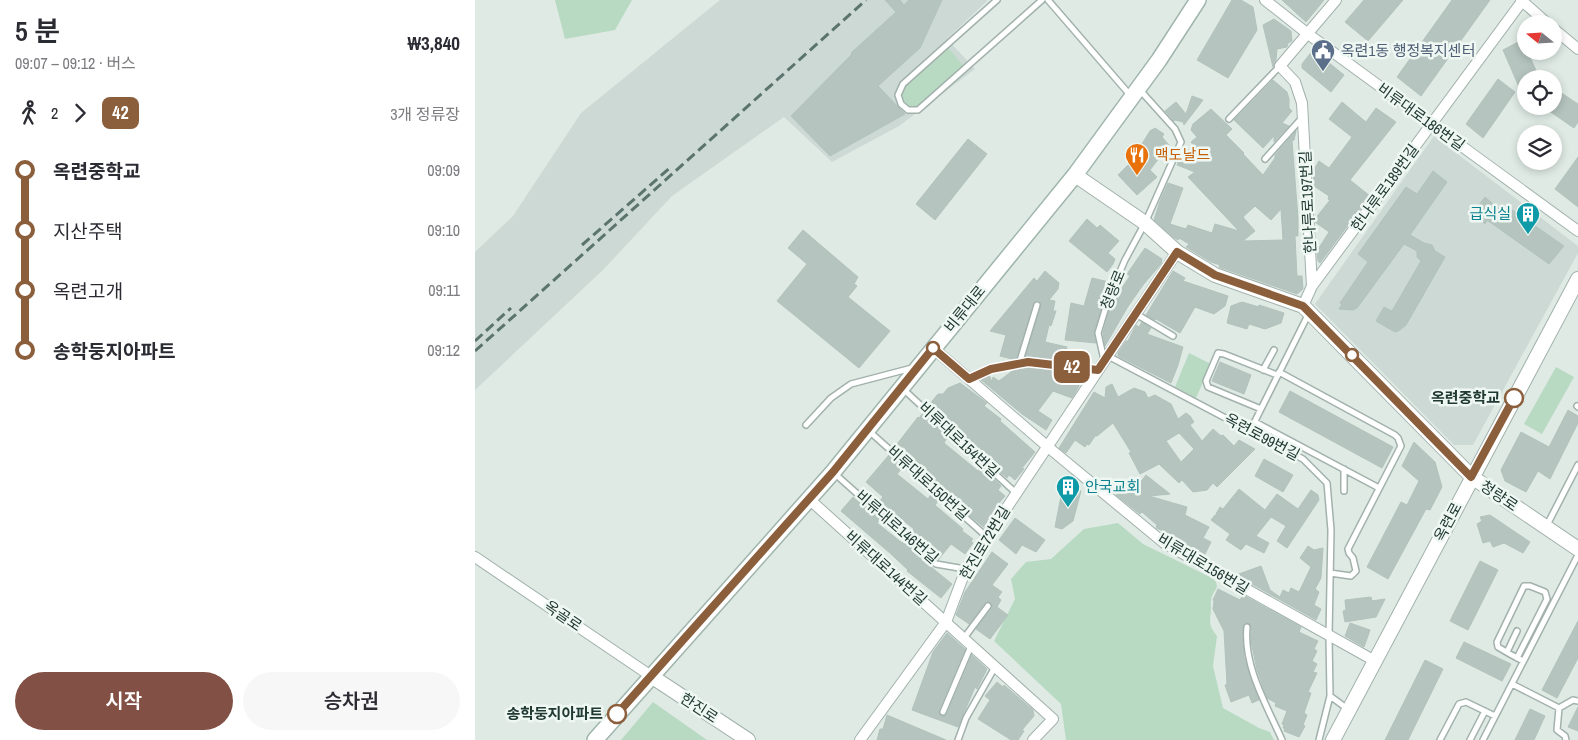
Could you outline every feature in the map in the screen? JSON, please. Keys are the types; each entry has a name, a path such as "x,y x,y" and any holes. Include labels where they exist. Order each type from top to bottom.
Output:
{"main road":[{"name":"비류대로","path":"595,740 868,430 917,367 1075,174 1135,93 1198,0"}],"street":[{"name":"비류대로186번길","path":"1265,0 1308,34 1578,231"},
{"path":"1280,66 1336,0"},
{"path":"1522,1 1538,15"},
{"name":"한나루로189번길","path":"1306,309 1312,286 1522,1"},
{"path":"1563,36 1578,49"},
{"name":"한나루로197번길","path":"1280,66 1297,87 1302,103 1312,286"},
{"name":"청량로","path":"1075,174 1145,223 1177,252 1215,275 1306,309 1471,477 1578,549"},
{"name":"한진로72번길","path":"859,740 946,622 966,569 1177,252"},
{"name":"옥련로","path":"1333,740 1578,278"},
{"name":"비류대로156번길","path":"933,348 1164,543 1375,661"},
{"name":"비류대로144번길","path":"809,498 1053,719 1033,740"},
{"name":"옥골로","path":"475,557 651,676"},
{"name":"한진로","path":"651,676 748,740"}],"lane":[{"path":"997,0 903,84 899,95 901,104 908,110 918,110 1042,0"},
{"path":"1048,0 1135,93 1175,129 1181,142 1145,223"},
{"path":"1229,119 1280,66"},
{"name":"한나루로197번길","path":"1265,158 1303,117"},
{"name":"청량로","path":"1106,358 1098,333 1109,297 1125,260 1145,223"},
{"path":"1019,364 1037,305"},
{"path":"1250,431 1278,374 1306,309"},
{"path":"1136,314 1173,336"},
{"path":"1263,370 1274,350"},
{"path":"1261,409 1208,387 1206,381 1218,353 1278,374 1398,438 1401,446 1348,549 1349,554 1353,558 1356,571 1351,576 1330,573"},
{"name":"옥련로99번길","path":"1106,358 1303,459 1327,483 1331,530 1330,696 1319,740"},
{"path":"969,379 991,369 1028,362 1097,370"},
{"path":"807,425 831,398 851,384 917,367"},
{"name":"비류대로154번길","path":"901,387 1016,493"},
{"path":"1255,422 1379,488"},
{"name":"비류대로150번길","path":"868,430 987,537"},
{"path":"1546,527 1577,468"},
{"path":"1344,469 1344,491"},
{"name":"비류대로146번길","path":"833,472 936,564 966,569"},
{"path":"1483,740 1578,555"},
{"path":"1517,658 1547,599 1545,592 1531,586 1524,586 1497,642 1498,647 1523,662"},
{"path":"943,712 967,642 989,606"},
{"path":"1247,627 1246,637 1254,674 1282,740"},
{"path":"1507,652 1517,631"},
{"path":"958,740 966,718 996,667"},
{"path":"1512,684 1559,708"},
{"path":"1330,696 1349,710"},
{"path":"1559,708 1573,700 1578,701"},
{"path":"1440,740 1459,704 1466,702 1495,716"},
{"path":"1559,708 1557,730 1565,736 1566,740"},
{"path":"1470,740 1485,711"}],"shaded area":[{"path":"720,0 988,0 947,39 975,69 899,126 832,162 784,117 672,196 603,270 475,390 475,252 513,216 581,113"},
{"name":"옥련중학교","path":"1434,136 1578,246 1578,253 1473,445 1454,445 1315,304"}],"green space":[{"path":"555,0 632,0 615,30 565,39"},
{"path":"946,45 965,68 918,110 908,110 901,104 898,95 903,84"},
{"path":"1189,353 1211,364 1196,398 1175,387"},
{"path":"1556,367 1574,377 1542,434 1524,424"},
{"path":"1118,523 1143,544 1212,578 1216,582 1217,587 1211,600 1210,621 1212,629 1217,636 1213,666 1223,708 1270,732 1274,740 1066,740 1061,704 994,641 1015,599 1011,579 1026,562 1051,559 1084,529"},
{"path":"653,702 707,740 621,740"}],"building":[{"path":"885,0 900,0 904,5 909,0 942,0 920,48 878,86 905,114 830,156 791,116 851,53 896,12"},
{"path":"1232,0 1241,0 1253,7 1257,30 1228,78 1197,60"},
{"path":"1282,0 1324,0 1306,22"},
{"path":"1364,0 1403,0 1368,41 1345,22"},
{"path":"1452,0 1490,0 1421,96 1397,77"},
{"path":"1274,19 1291,31 1292,41 1288,43 1287,47 1277,49 1273,67 1263,25"},
{"path":"1517,43 1517,60 1531,60 1536,70 1517,70 1517,82 1503,50"},
{"name":"옥련1동 행정복지센터","path":"1313,50 1344,75 1331,92 1302,68 1302,64"},
{"path":"1498,79 1515,92 1483,138 1466,124"},
{"path":"1273,80 1287,92 1289,108 1292,111 1282,123 1289,126 1274,142 1274,136 1263,148 1234,120"},
{"path":"1562,93 1578,104 1578,122 1574,128 1555,115 1562,115"},
{"path":"1192,96 1203,100 1184,125 1183,122 1174,121 1165,111 1176,102 1186,114"},
{"path":"1342,102 1366,122 1376,108 1396,122 1350,180 1370,196 1320,263 1317,251 1329,232 1315,222 1315,219 1330,200 1328,199 1329,196 1314,186 1313,171 1319,161 1329,168 1352,137 1329,119"},
{"path":"1211,109 1232,129 1226,135 1263,175 1275,158 1275,155 1296,131 1292,141 1298,218 1298,236 1295,236 1297,276 1302,276 1303,289 1297,294 1219,267 1220,265 1211,262 1186,247 1189,244 1173,237 1154,220 1168,183 1183,188 1170,224 1186,229 1188,225 1212,233 1215,224 1239,231 1188,177 1195,172 1177,165 1184,147 1208,164 1191,142 1197,137 1191,130 1193,124","holes":["1255,206 1271,220 1281,209 1283,240 1243,241 1255,231 1243,217"]},
{"path":"1155,128 1164,134 1162,137 1169,145 1150,170 1157,177 1137,195 1118,175 1139,154 1137,152 1150,131"},
{"path":"968,139 987,154 935,220 916,204"},
{"path":"1578,157 1578,207 1555,189"},
{"path":"1433,171 1447,182 1410,235 1432,245 1435,251 1445,257 1406,325 1395,332 1376,321 1384,307 1392,311 1421,261 1417,257 1417,251 1404,244 1357,308 1353,310 1339,309 1342,304 1340,303 1368,262 1358,254 1406,187 1417,194"},
{"name":"급식실","path":"1485,197 1501,211 1505,205 1564,246 1549,264 1487,220 1485,224 1473,213"},
{"path":"1087,219 1097,228 1100,225 1119,241 1108,253 1115,259 1107,272 1069,241"},
{"path":"803,230 858,277 854,284 857,286 848,297 890,331 859,368 777,301 807,264 788,248"},
{"path":"1145,248 1162,259 1161,264 1127,308 1105,346 1103,333 1111,304 1130,276 1127,274"},
{"path":"1045,271 1059,283 1058,289 1049,300 1055,301 1053,311 1056,311 1051,326 1049,325 1045,342 1067,347 1063,362 1025,358 1041,306 1038,301 1033,304 1016,360 1000,356 1006,335 990,331 1034,278 1037,281"},
{"path":"1173,271 1185,278 1183,281 1228,296 1225,306 1214,314 1195,307 1180,333 1146,315"},
{"path":"1092,278 1109,282 1094,332 1096,343 1065,340 1071,303 1084,306"},
{"path":"1242,302 1284,313 1281,323 1265,329 1249,324 1247,329 1227,323 1231,306"},
{"path":"1142,322 1151,328 1147,334 1183,347 1171,383 1118,356 1118,353 1126,341 1128,341 1136,325 1139,327"},
{"path":"1220,362 1251,375 1244,394 1212,381"},
{"path":"1028,366 1084,374 1072,398 1053,391 1038,411 1052,420 1046,430 1022,414 980,379 989,375 992,382 993,377 999,381 1015,369"},
{"path":"960,383 987,403 984,406 1001,419 1000,421 1035,452 1015,480 1009,475 1007,478 986,460 988,457 928,406 938,394 943,394 948,388"},
{"path":"1112,384 1118,397 1134,388 1145,392 1148,398 1155,395 1171,404 1178,419 1186,413 1190,416 1194,422 1190,425 1202,441 1213,429 1221,436 1223,435 1234,446 1239,440 1255,449 1217,487 1213,483 1207,490 1193,492 1182,480 1179,483 1159,464 1140,474 1129,453 1131,452 1113,423 1095,436 1089,445 1087,444 1085,447 1075,440 1066,453 1059,448 1094,392 1105,398 1106,387","holes":["1179,433 1194,449 1181,462 1166,441"]},
{"path":"1290,391 1393,447 1382,468 1279,412"},
{"path":"1568,410 1578,416 1578,423 1550,479 1538,471 1526,492 1505,481 1501,470 1521,432 1549,447"},
{"path":"923,413 948,436 944,443 978,471 981,466 1001,486 998,490 1005,496 985,528 969,515 971,513 944,493 925,472 894,448"},
{"path":"1414,442 1435,462 1442,487 1430,510 1426,509 1388,579 1367,567 1401,502 1407,505 1419,481 1402,466"},
{"path":"889,455 903,467 897,474 928,499 932,493 939,500 935,505 973,539 971,541 973,543 965,554 951,544 938,560 909,534 914,529 889,509 885,513 876,505 883,497 866,482"},
{"path":"1264,459 1293,475 1283,492 1255,476"},
{"path":"1146,475 1170,494 1149,496 1187,507 1185,515 1209,527 1203,538 1211,542 1204,556 1179,544 1181,541 1168,537 1168,533 1156,528 1157,525 1142,512 1140,514 1116,495 1126,484 1134,491"},
{"name":"안국교회","path":"1067,487 1081,491 1073,521 1062,529 1055,527 1061,496"},
{"path":"1239,489 1265,510 1277,494 1298,509 1311,490 1318,495 1319,500 1287,548 1277,541 1286,526 1271,517 1256,536 1269,543 1264,553 1246,544 1241,550 1226,540 1230,534 1211,520 1217,515 1220,507 1223,509"},
{"path":"853,497 880,520 877,523 902,543 904,541 952,584 941,598 907,571 891,554 841,511"},
{"path":"1490,515 1530,542 1523,553 1504,543 1493,547 1490,541 1483,543 1477,524 1482,521 1480,517"},
{"path":"1015,518 1045,540 1036,552 1022,545 1016,554 999,540"},
{"path":"1308,546 1314,550 1323,548 1321,578 1315,589 1319,592 1314,605 1321,609 1316,620 1236,575 1261,566 1270,590 1280,597 1283,590 1289,593 1291,588 1299,592 1311,567 1300,558"},
{"path":"992,552 1008,564 992,585 1002,592 998,597 1001,600 997,607 1008,615 990,639 976,629 992,608 990,602 985,603 969,624 956,615 965,592"},
{"path":"1480,561 1498,570 1468,630 1450,621"},
{"path":"1218,589 1240,600 1243,595 1301,627 1299,632 1318,641 1314,649 1317,651 1312,661 1317,664 1313,672 1317,673 1308,692 1311,693 1304,713 1307,715 1303,725 1305,726 1299,737 1284,731 1285,728 1283,728 1284,725 1282,724 1287,711 1275,706 1276,703 1267,698 1257,670 1251,641 1251,627 1248,623 1244,623 1243,627 1244,657 1259,700 1252,703 1249,695 1231,702 1225,685 1227,684 1224,631 1213,609 1213,600"},
{"path":"1371,597 1372,601 1385,599 1376,617 1345,622 1343,611 1346,610 1345,600"},
{"path":"1578,621 1578,658 1557,698 1542,690"},
{"path":"1350,623 1370,630 1364,647 1345,636"},
{"path":"947,633 965,649 939,710 940,715 944,716 947,714 972,655 987,669 977,689 975,687 958,727 912,710 933,652"},
{"path":"1464,642 1511,664 1502,681 1456,658"},
{"path":"1425,660 1443,669 1408,740 1385,740"},
{"path":"997,682 1003,687 1004,685 1033,710 1034,716 1022,730 1024,731 1018,740 1011,740 978,719 990,700 985,696"},
{"path":"1578,707 1578,731 1568,727"},
{"path":"1530,709 1545,716 1534,740 1515,740"},
{"path":"887,715 946,740 877,740"}],"railway":[{"path":"475,351 866,0"},
{"path":"582,245 672,166"},
{"path":"475,341 511,308"}],"bus line":[{"name":"42","path":"617,714 833,472 933,348 969,379 991,369 1028,362 1098,370 1177,252 1215,275 1303,306 1471,477 1514,398"}],"place":[{"name":"옥련1동 행정복지센터","path":"1323,72"},
{"name":"맥도날드","path":"1137,176"},
{"name":"급식실","path":"1528,235"},
{"name":"옥련중학교","path":"1514,398"},
{"name":"안국교회","path":"1068,508"},
{"name":"송학둥지아파트","path":"617,714"}]}
